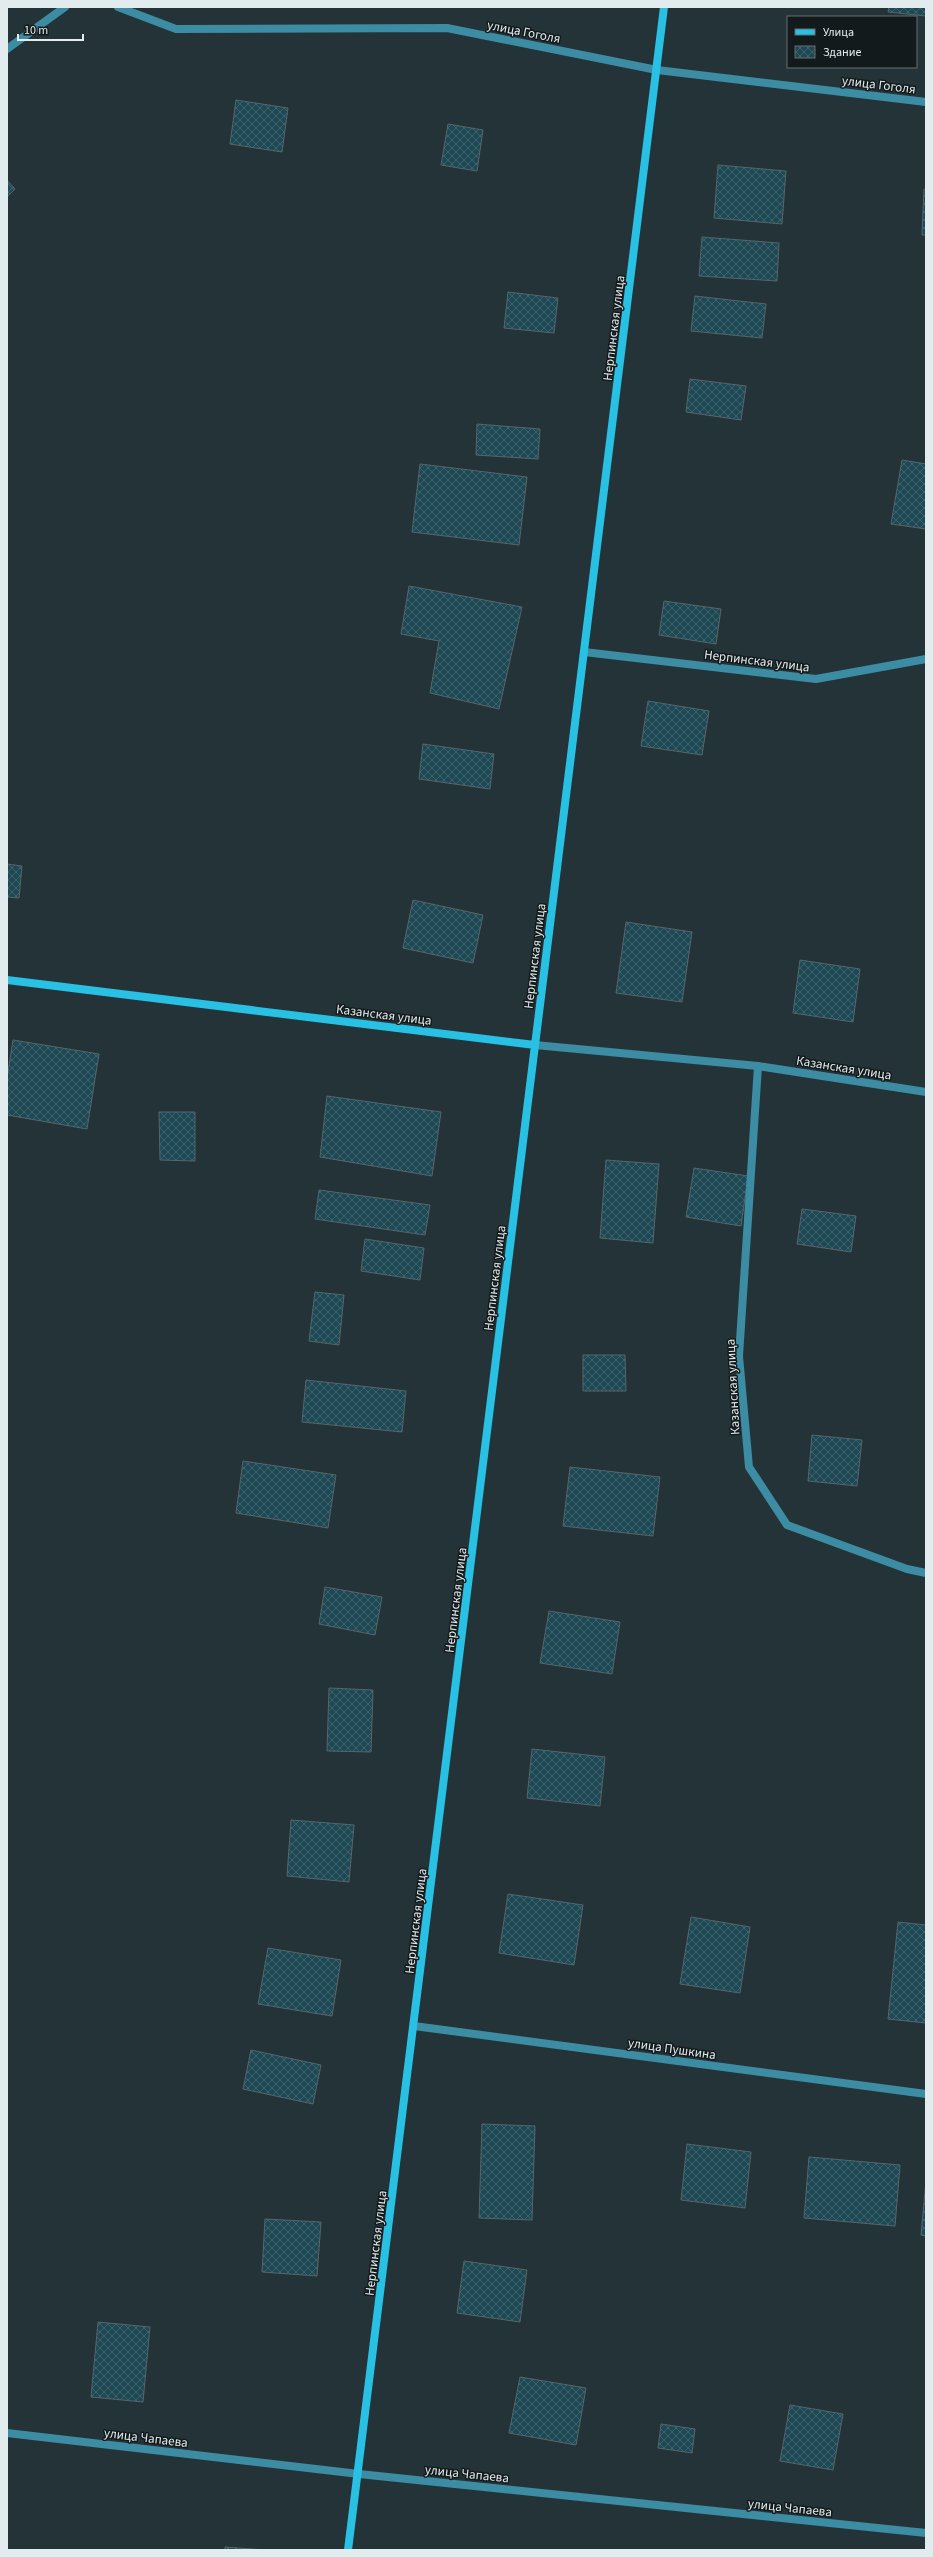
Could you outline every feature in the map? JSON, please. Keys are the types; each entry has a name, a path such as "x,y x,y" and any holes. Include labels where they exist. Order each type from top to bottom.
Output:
{"main road":[{"name":"Нерпинская улица","path":"348,2550 359,2474 664,7"},
{"name":"Казанская улица","path":"7,980 535,1045"}],"street":[{"path":"7,49 65,7"},
{"name":"улица Гоголя","path":"118,7 176,29 447,28 657,70 926,102"},
{"name":"Нерпинская улица","path":"584,652 816,679 926,659"},
{"name":"Казанская улица","path":"535,1045 758,1066 926,1092"},
{"name":"Казанская улица","path":"758,1066 739,1356 749,1467 787,1525 907,1569 926,1573"},
{"name":"улица Пушкина","path":"414,2026 926,2094"},
{"name":"улица Чапаева","path":"7,2433 359,2474 926,2533"}],"building":[{"path":"889,7 926,7 926,16 888,12"},
{"path":"236,100 288,108 282,152 230,144"},
{"path":"448,124 483,130 477,171 441,165"},
{"path":"718,165 786,171 782,224 714,218"},
{"path":"7,180 15,189 7,197"},
{"path":"924,189 926,189 926,235 922,235"},
{"path":"702,237 779,243 777,281 699,276"},
{"path":"508,292 558,298 554,333 504,328"},
{"path":"695,296 766,304 762,338 691,331"},
{"path":"690,379 746,386 741,420 686,412"},
{"path":"477,424 540,429 538,459 476,455"},
{"path":"902,460 926,464 926,529 891,524"},
{"path":"420,464 527,477 519,545 412,532"},
{"path":"409,586 522,607 499,709 430,693 439,641 401,634"},
{"path":"664,601 721,609 716,644 659,635"},
{"path":"648,701 709,711 702,755 641,746"},
{"path":"423,744 494,754 490,789 419,779"},
{"path":"7,864 22,866 19,898 7,897"},
{"path":"413,900 483,915 473,963 403,948"},
{"path":"626,922 692,932 682,1002 616,993"},
{"path":"800,960 860,969 853,1022 793,1013"},
{"path":"13,1040 99,1054 87,1129 7,1115 7,1078"},
{"path":"327,1096 441,1112 432,1176 320,1157"},
{"path":"159,1112 195,1112 195,1161 160,1160"},
{"path":"606,1160 659,1164 653,1243 600,1238"},
{"path":"694,1168 748,1176 741,1226 686,1217"},
{"path":"319,1190 430,1205 425,1235 315,1219"},
{"path":"802,1209 856,1216 851,1252 797,1244"},
{"path":"365,1239 424,1248 420,1280 361,1271"},
{"path":"315,1292 344,1295 339,1345 309,1341"},
{"path":"583,1355 625,1355 626,1391 583,1391"},
{"path":"306,1380 406,1391 402,1432 302,1422"},
{"path":"812,1435 862,1440 857,1486 808,1481"},
{"path":"243,1461 336,1475 328,1528 236,1513"},
{"path":"570,1467 660,1477 653,1536 563,1526"},
{"path":"325,1587 382,1597 375,1635 319,1624"},
{"path":"549,1611 620,1622 612,1674 540,1663"},
{"path":"329,1688 373,1690 371,1752 327,1751"},
{"path":"532,1749 605,1757 600,1806 527,1798"},
{"path":"291,1820 354,1825 349,1882 287,1876"},
{"path":"508,1894 583,1905 574,1965 499,1953"},
{"path":"691,1917 750,1927 740,1993 680,1984"},
{"path":"898,1922 926,1925 926,2023 888,2019"},
{"path":"268,1948 341,1960 332,2016 258,2004"},
{"path":"251,2050 321,2065 313,2104 243,2089"},
{"path":"482,2124 535,2126 532,2220 479,2218"},
{"path":"687,2144 751,2152 745,2208 681,2200"},
{"path":"809,2157 900,2165 895,2226 804,2218"},
{"path":"926,2181 926,2236 921,2235"},
{"path":"265,2219 321,2222 317,2276 262,2272"},
{"path":"464,2261 527,2270 520,2322 457,2313"},
{"path":"98,2322 150,2327 143,2402 91,2397"},
{"path":"520,2377 586,2388 576,2445 509,2433"},
{"path":"790,2405 843,2414 833,2470 780,2461"},
{"path":"661,2424 695,2429 692,2453 658,2448"},
{"path":"225,2547 265,2550 225,2550"}]}
